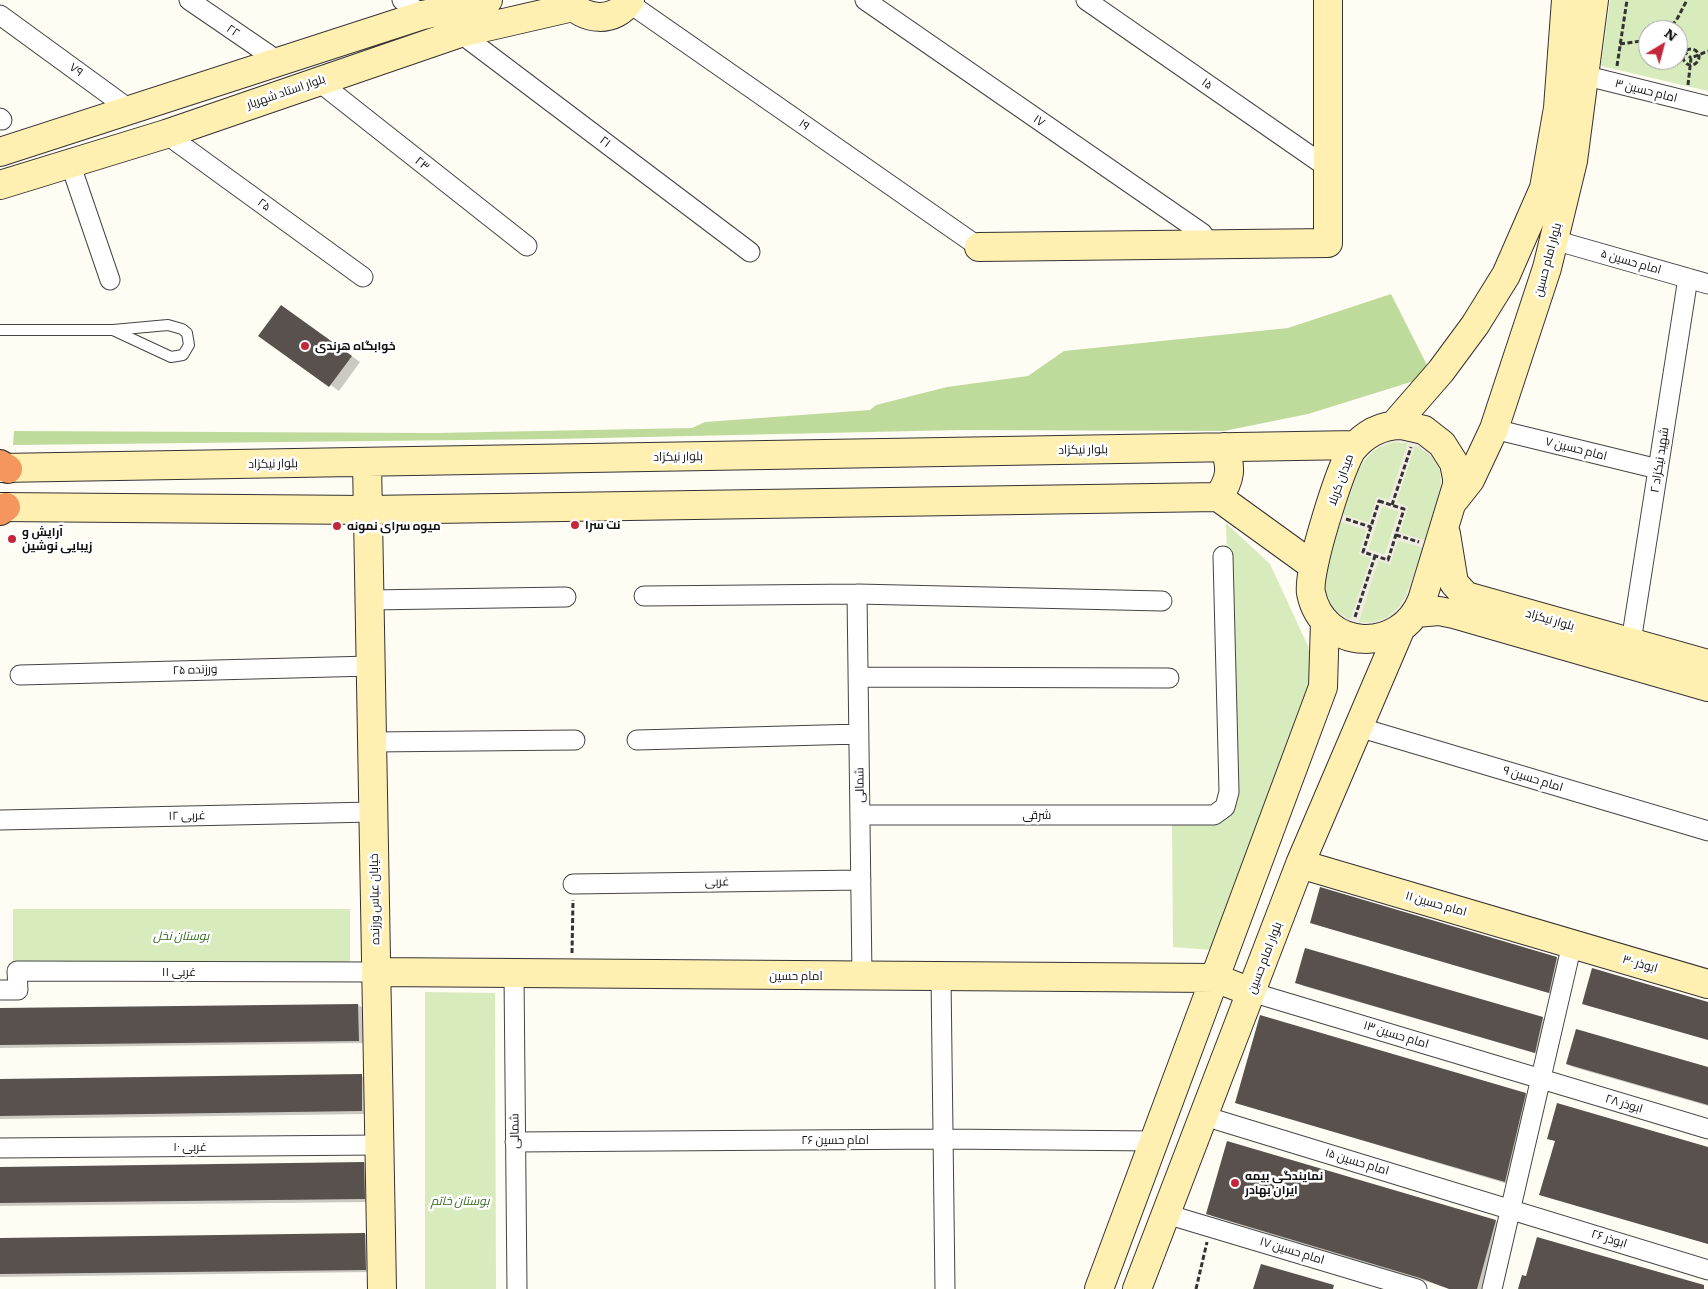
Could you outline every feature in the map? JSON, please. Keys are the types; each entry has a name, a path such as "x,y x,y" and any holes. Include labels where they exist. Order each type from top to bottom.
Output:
{"main road":[{"path":"0,152 278,61 413,8 488,0"},
{"path":"1408,621 1422,600 1457,485 1456,470 1450,456 1437,438 1406,426 1441,371 1475,325 1506,275 1544,188 1558,108 1566,0"},
{"name":"بلوار امام حسین","path":"1448,515 1470,480 1494,429 1548,268 1573,161 1594,0"},
{"path":"570,4 590,16 608,16 620,11 630,1"},
{"name":"بلوار استاد شهریار","path":"0,185 166,134 460,33 570,4"},
{"path":"979,247 1328,243 1328,168 1322,4"},
{"path":"58,133 70,163"},
{"name":"میدان کربلا","path":"1406,426 1373,431 1355,445 1347,458 1312,565 1310,579 1311,594 1316,608 1325,621 1336,630 1349,636 1372,640 1387,636 1408,621"},
{"name":"بلوار نیکزاد","path":"3,467 1355,445"},
{"path":"1218,497 1226,486 1230,473 1229,460 1224,447"},
{"name":"خیابان عباس ورزنده","path":"367,462 382,1289"},
{"path":"2,508 368,510 1218,497 1312,565"},
{"name":"بلوار نیکزاد","path":"1448,515 1449,560 1454,583 1466,596 1708,664"},
{"name":"بلوار نیکزاد","path":"1408,621 1439,611 1454,614 1708,687"},
{"path":"1099,1289 1324,687 1325,621"},
{"name":"بلوار امام حسین","path":"1137,1289 1300,864 1358,727 1408,621"},
{"name":"امام حسین ۱۱","path":"1300,864 1572,944"},
{"name":"ابوذر ۳۰","path":"1572,944 1708,984"},
{"name":"امام حسین","path":"376,972 1215,978"},
{"path":"1215,978 1251,992"}],"street":[{"name":"۲۲","path":"189,0 278,61"},
{"name":"۱۷","path":"865,0 1202,233 1210,244"},
{"name":"۱۵","path":"1086,0 1328,168"},
{"name":"۱۹","path":"630,1 979,247"},
{"name":"۷۹","path":"0,15 129,109"},
{"name":"۲۱","path":"460,33 750,252"},
{"name":"امام حسین ۳","path":"1583,75 1708,106"},
{"name":"۲۳","path":"318,81 527,246"},
{"name":"۲۵","path":"166,134 363,277"},
{"path":"70,163 110,280"},
{"name":"امام حسین ۵","path":"1554,240 1708,284"},
{"name":"شهید نیکزاد ۲","path":"1631,642 1688,278"},
{"name":"امام حسین ۷","path":"1494,429 1658,469"},
{"name":"شرقی","path":"860,815 1214,815 1225,806 1229,792 1223,556"},
{"path":"644,596 857,594 1162,601"},
{"name":"شمالی","path":"857,594 862,976"},
{"path":"369,600 566,597"},
{"name":"ورزنده ۲۵","path":"20,675 371,666"},
{"path":"858,677 1169,678"},
{"name":"امام حسین ۹","path":"1358,727 1708,832"},
{"path":"637,740 859,734"},
{"path":"372,742 575,740"},
{"name":"غربی ۱۲","path":"0,820 373,812"},
{"name":"غربی","path":"573,884 861,880"},
{"path":"1492,1289 1572,944"},
{"name":"غربی ۱۱","path":"0,990 18,990 17,972 376,972"},
{"name":"شمالی","path":"514,974 517,1289"},
{"path":"941,976 945,1289"},
{"name":"امام حسین ۱۳","path":"1251,992 1541,1079"},
{"name":"ابوذر ۲۸","path":"1541,1079 1708,1129"},
{"name":"امام حسین ۱۵","path":"1204,1116 1510,1209"},
{"name":"امام حسین ۲۶","path":"515,1142 943,1139 1154,1142"},
{"name":"غربی ۱۰","path":"0,1148 380,1145"},
{"name":"ابوذر ۲۶","path":"1510,1209 1708,1270"},
{"name":"امام حسین ۱۷","path":"1166,1214 1417,1289"}],"lane":[{"path":"0,330 113,330 177,326 187,333 189,345 182,355 171,357 113,330"}],"path":[{"path":"1614,83 1627,0"},
{"path":"1675,20 1681,14 1686,0"},
{"path":"1620,44 1638,41"},
{"path":"1688,50 1692,49 1699,55"},
{"path":"1691,58 1708,51"},
{"path":"1690,66 1698,62 1699,55"},
{"path":"1688,88 1691,58"},
{"path":"1392,505 1406,426"},
{"path":"1380,501 1404,509 1388,560 1364,552 1371,527 1380,501"},
{"path":"1329,514 1371,527"},
{"path":"1349,636 1375,556"},
{"path":"572,974 573,884"},
{"path":"1196,1289 1211,1227"}],"green space":[{"path":"1610,0 1708,0 1708,91 1601,66"},
{"path":"1391,294 1428,367 1414,381 1308,414 1224,431 961,430 555,439 13,445 14,431 435,433 692,428 705,422 870,410 876,405 947,387 1028,376 1064,351 1288,328"},
{"path":"1395,442 1408,443 1389,501 1377,497 1369,523 1343,515 1354,480 1365,459 1383,445"},
{"path":"1415,445 1429,453 1437,463 1441,475 1438,501 1425,541 1400,533 1408,507 1396,503"},
{"path":"1382,506 1399,511 1385,555 1368,550"},
{"path":"1340,521 1367,530 1359,554 1371,558 1351,620 1337,612 1329,601 1325,589 1324,576 1327,562"},
{"path":"1226,523 1270,564 1308,646 1315,685 1211,950 1173,947 1172,824 1221,820 1233,799"},
{"path":"1398,540 1423,547 1410,588 1396,611 1386,618 1374,622 1358,622 1378,560 1390,564"},
{"name":"بوستان نخل","path":"13,909 350,909 350,963 13,962"},
{"name":"بوستان خاتم","path":"425,992 495,993 496,1289 425,1289"}],"shaded area":[{"path":"1401,438 1419,443 1438,458 1446,481 1411,594 1398,614 1382,624 1358,626 1341,619 1325,601 1322,565 1363,454 1383,441","holes":["1395,442 1408,443 1389,500 1377,497 1369,523 1343,515 1362,461 1374,449","1415,445 1431,456 1440,470 1442,481 1425,540 1400,533 1408,507 1396,502","1382,506 1399,511 1386,555 1368,549","1341,522 1366,530 1359,554 1371,558 1350,620 1334,609 1324,589 1325,566","1398,540 1423,548 1403,603 1387,618 1370,623 1359,622 1378,561 1390,564"]}],"building":[{"name":"خوابگاه هرندی","path":"281,305 352,356 329,387 258,336"},
{"path":"1320,887 1557,957 1549,993 1310,923"},
{"path":"1305,948 1543,1017 1535,1053 1295,983"},
{"path":"1592,968 1708,1002 1708,1040 1582,1004"},
{"path":"358,1004 359,1041 0,1045 0,1008"},
{"path":"1260,1015 1526,1093 1505,1182 1235,1103"},
{"path":"1576,1029 1708,1067 1708,1105 1566,1064"},
{"path":"362,1074 362,1111 0,1116 0,1079"},
{"path":"1557,1103 1708,1147 1708,1244 1539,1195 1555,1141 1547,1139"},
{"path":"1227,1141 1496,1220 1477,1289 1449,1289 1420,1278 1206,1214"},
{"path":"364,1162 365,1199 0,1203 0,1167"},
{"path":"365,1233 366,1270 0,1274 0,1238"},
{"path":"1537,1237 1704,1285 1704,1289 1518,1289 1522,1275 1526,1276"},
{"path":"1261,1264 1334,1285 1333,1289 1253,1289"}],"place":[{"name":"خوابگاه هرندی","path":"305,346"},
{"name":"نت سرا","path":"575,525"},
{"name":"میوه سرای نمونه","path":"337,526"},
{"name":"آرایش و زیبایی نوشین","path":"12,539"},
{"name":"نمایندگی بیمه ایران بهادر","path":"1235,1183"}]}
